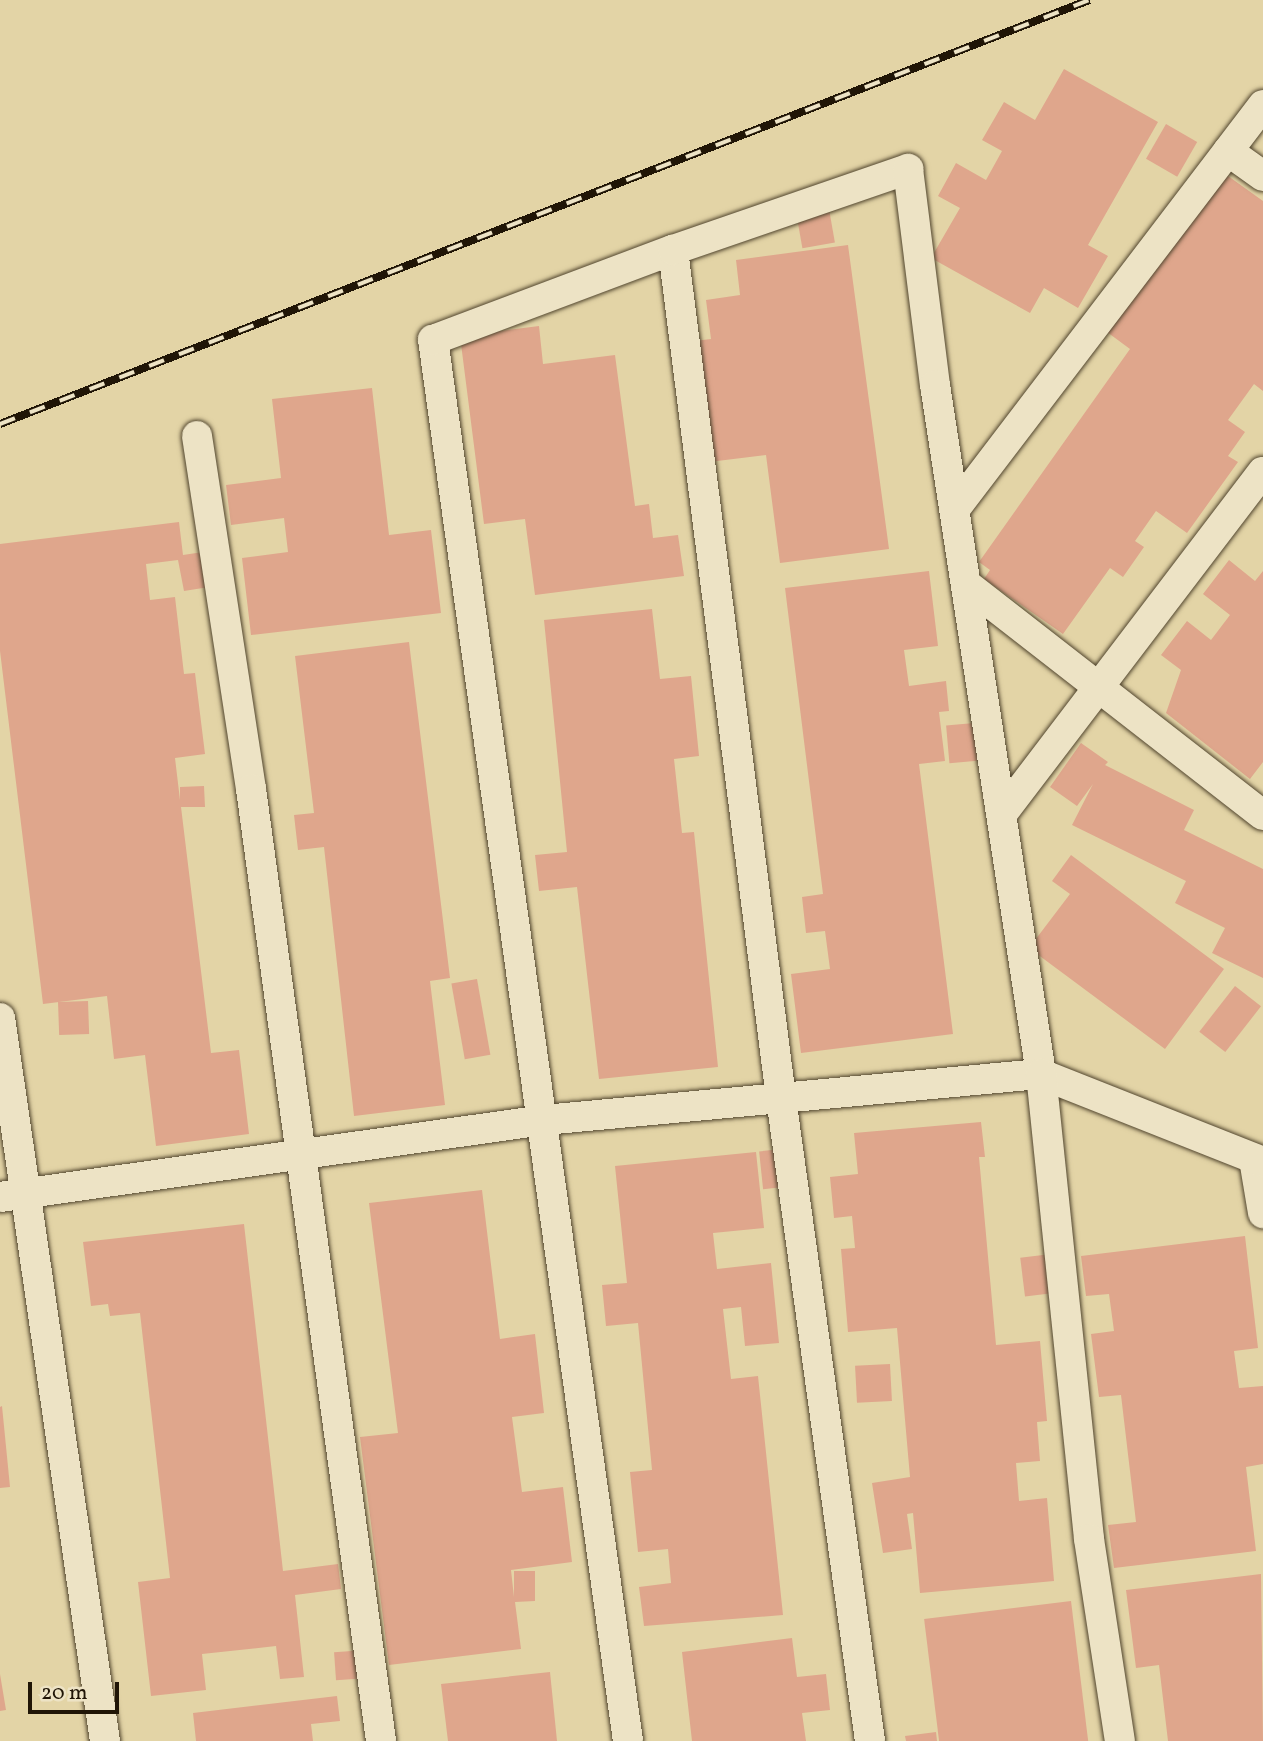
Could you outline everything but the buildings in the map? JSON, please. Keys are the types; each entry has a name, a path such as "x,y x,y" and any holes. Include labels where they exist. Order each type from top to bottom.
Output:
{"street":[{"path":"955,509 1263,104"},
{"path":"1228,151 1263,176"},
{"path":"628,1741 544,1120 433,341 673,250 908,169 966,584 1041,1074 1089,1539 1119,1741"},
{"path":"673,250 781,1098 870,1741"},
{"path":"197,436 302,1154 381,1741"},
{"path":"1002,814 1263,472"},
{"path":"966,584 1263,815"},
{"path":"0,1018 13,1195 105,1741"},
{"path":"13,1195 544,1120 1041,1074 1259,1160 1263,1213"}],"railway":[{"path":"0,424 1089,0"}]}
